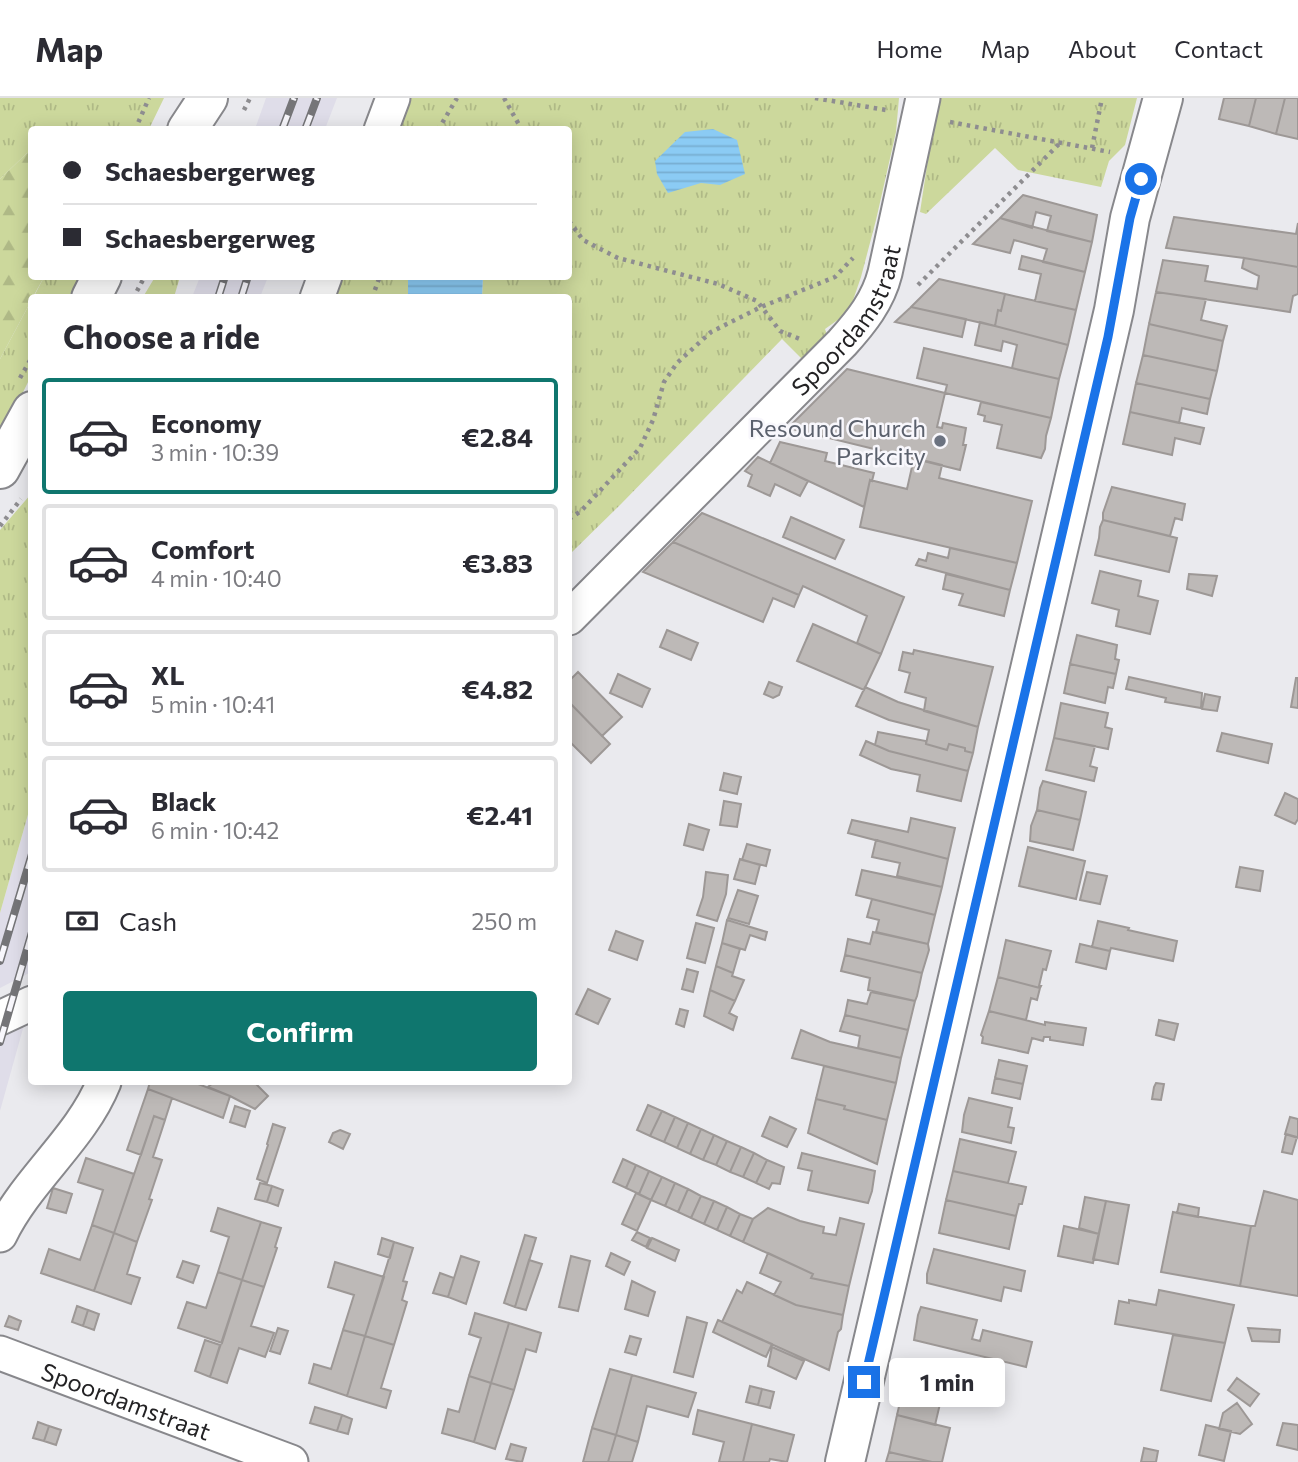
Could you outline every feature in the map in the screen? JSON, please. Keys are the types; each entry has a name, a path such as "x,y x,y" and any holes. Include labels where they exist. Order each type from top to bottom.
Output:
{"street":[{"path":"168,126 179,98"},
{"path":"190,126 208,98"},
{"path":"383,126 394,98"},
{"path":"845,1462 1114,310 1130,218 1163,98"},
{"name":"Spoordamstraat","path":"572,615 859,324 881,289 922,107"},
{"path":"12,482 28,425"},
{"path":"0,1018 28,1005"},
{"path":"0,1235 18,1206 81,1122 102,1085"},
{"name":"Spoordamstraat","path":"0,1353 291,1462"}],"path":[{"path":"137,126 149,98"},
{"path":"440,126 457,98"},
{"path":"504,98 520,126"},
{"path":"815,98 885,110 922,107 1061,142 1146,159"},
{"path":"1092,148 1102,98"},
{"path":"885,110 887,123"},
{"path":"917,286 1061,142"},
{"path":"572,225 583,240 618,258 718,284 757,301 780,331 833,352"},
{"path":"572,517 581,511 640,448 653,420 664,382 677,363 712,332 761,307 835,277 861,250"},
{"path":"0,526 12,482"}],"shaded area":[{"path":"266,98 337,98 326,126 256,126"},
{"path":"198,280 267,280 261,294 193,294"},
{"path":"28,815 28,974 0,988 0,913"},
{"path":"24,1025 0,1111 0,1037"}],"green space":[{"path":"0,98 164,98 150,126 28,126 28,153 0,179"},
{"path":"408,98 899,98 896,132 876,220 849,312 825,329 827,335 803,360 782,339 572,552 572,294 482,294 483,280 572,280 572,126 397,126"},
{"path":"941,98 1137,98 1125,145 1109,161 1101,187 1018,170 995,148 926,214 920,212 935,113"},
{"path":"28,153 28,280 42,280 34,294 28,294 28,306 0,359 0,179"},
{"path":"42,280 78,280 70,294 35,294"},
{"path":"153,280 179,280 175,294 145,294"},
{"path":"337,280 408,280 408,294 332,294"},
{"path":"28,307 28,382 0,439 0,359"},
{"path":"28,497 28,815 0,913 0,530"}],"water":[{"path":"713,129 737,140 745,174 720,185 701,183 668,193 657,174 655,161 685,132"},
{"path":"408,280 483,280 482,294 408,294"}],"building":[{"path":"1224,98 1256,98 1249,126 1219,119"},
{"path":"1256,98 1285,98 1276,134 1249,126"},
{"path":"1285,98 1298,98 1298,139 1276,134"},
{"path":"1023,195 1097,215 1092,242 1047,231 1051,216 1036,212 1032,228 1000,218"},
{"path":"1174,217 1296,234 1298,223 1298,267 1166,248"},
{"path":"1000,218 1092,242 1085,272 1043,262 1047,249 1014,240 1010,253 973,244"},
{"path":"1022,256 1085,272 1076,310 1035,301 1041,274 1019,269"},
{"path":"1244,258 1298,267 1298,294 1293,296 1290,312 1156,292 1163,260 1208,266 1205,281 1257,289 1259,276 1242,268"},
{"path":"939,279 1005,294 995,326 911,307"},
{"path":"1156,292 1206,299 1201,320 1227,326 1223,341 1149,324"},
{"path":"1005,294 1076,310 1068,345 995,326"},
{"path":"911,307 966,319 962,337 895,322"},
{"path":"980,322 1068,345 1059,379 1012,368 1017,345 1003,341 1001,351 975,345"},
{"path":"1149,324 1223,341 1217,371 1143,355"},
{"path":"924,348 1059,379 1051,418 945,393 947,385 917,378"},
{"path":"1143,355 1217,371 1210,399 1136,383"},
{"path":"847,369 945,393 937,427 942,428 943,423 966,428 963,445 966,445 960,470 788,428"},
{"path":"1136,383 1210,399 1207,414 1182,408 1179,423 1130,412"},
{"path":"981,402 1051,418 1041,458 997,448 1002,425 984,421 985,416 978,414"},
{"path":"1130,412 1204,428 1200,444 1175,438 1172,455 1123,444"},
{"path":"780,442 827,453 825,461 874,473 864,507 770,463"},
{"path":"758,457 808,481 800,496 775,484 770,496 748,486 752,475 745,471"},
{"path":"914,458 942,465 939,478 1032,501 1017,563 860,527 870,480 907,489"},
{"path":"1112,487 1185,504 1182,520 1175,518 1170,536 1103,520"},
{"path":"702,513 904,597 881,654 857,643 867,616 803,586 799,595 673,542"},
{"path":"791,517 844,540 835,559 783,537"},
{"path":"1103,520 1177,538 1169,572 1095,555"},
{"path":"673,542 799,595 794,607 773,598 763,622 643,572"},
{"path":"950,548 1017,563 1010,590 916,565 919,559 926,561 928,553 948,558"},
{"path":"1100,571 1141,581 1138,596 1158,601 1150,634 1116,626 1119,610 1092,603"},
{"path":"946,574 1010,590 1004,616 959,605 963,594 943,589"},
{"path":"1189,574 1217,576 1212,596 1187,589"},
{"path":"813,624 881,654 864,690 797,661"},
{"path":"667,630 698,643 691,660 660,647"},
{"path":"1077,635 1117,645 1115,659 1119,660 1116,674 1070,664"},
{"path":"914,650 993,667 978,727 924,711 926,698 905,692 910,673 899,670 903,652 913,654"},
{"path":"1070,664 1116,674 1113,688 1108,687 1105,703 1064,693"},
{"path":"578,672 622,717 602,736 572,705 572,678"},
{"path":"618,674 650,689 642,707 610,693"},
{"path":"1129,677 1202,693 1201,708 1165,702 1166,698 1126,689"},
{"path":"1298,678 1298,708 1291,707"},
{"path":"769,682 782,687 779,695 773,698 764,694"},
{"path":"865,687 898,702 978,727 973,753 949,744 947,750 926,744 929,730 889,720 856,706"},
{"path":"1205,694 1220,697 1217,711 1202,709"},
{"path":"1061,703 1108,713 1105,727 1112,729 1108,749 1054,738"},
{"path":"572,705 610,744 591,763 572,744"},
{"path":"878,732 926,741 926,744 947,750 949,744 965,748 965,751 973,753 968,771 875,745"},
{"path":"1222,733 1272,744 1268,763 1217,751"},
{"path":"1054,738 1095,746 1090,766 1097,768 1094,781 1046,770"},
{"path":"866,741 889,751 968,771 961,801 917,791 920,775 891,769 860,755"},
{"path":"724,773 741,777 737,794 720,790"},
{"path":"1043,781 1086,792 1080,820 1037,810"},
{"path":"1285,793 1298,799 1298,819 1295,824 1275,815"},
{"path":"724,801 741,804 737,827 720,825"},
{"path":"1037,810 1080,820 1073,850 1030,841 1031,826"},
{"path":"911,818 955,828 948,859 848,833 852,820 908,832"},
{"path":"689,824 709,830 703,850 684,845"},
{"path":"876,840 948,859 942,887 897,876 900,863 872,857"},
{"path":"747,844 770,850 766,866 742,860"},
{"path":"1028,847 1085,861 1076,899 1019,886"},
{"path":"740,859 760,865 755,884 734,879"},
{"path":"1240,867 1263,871 1260,891 1236,887"},
{"path":"862,870 942,887 935,915 856,895"},
{"path":"706,872 728,875 726,894 717,921 697,915 703,897"},
{"path":"1087,872 1107,876 1100,904 1080,900"},
{"path":"738,890 758,896 749,924 728,918"},
{"path":"872,899 935,915 928,944 876,932 879,920 867,917"},
{"path":"727,920 767,932 765,940 750,935 745,950 722,943"},
{"path":"1098,921 1177,941 1173,961 1111,948 1110,951 1092,947"},
{"path":"696,923 714,928 705,963 687,958"},
{"path":"616,931 643,941 637,960 609,950"},
{"path":"873,932 928,944 929,950 922,973 845,955 848,939 870,944"},
{"path":"1006,940 1051,951 1046,970 1043,969 1040,988 998,977"},
{"path":"722,943 740,949 733,973 716,966"},
{"path":"1080,944 1110,951 1106,969 1076,962"},
{"path":"845,955 922,973 915,1001 868,990 870,978 841,971"},
{"path":"716,966 744,980 735,1001 710,990"},
{"path":"687,969 698,972 693,992 682,989"},
{"path":"998,977 1040,988 1037,1000 1031,998 1026,1020 989,1011"},
{"path":"588,989 610,999 598,1024 576,1014"},
{"path":"710,990 735,1001 729,1013 737,1017 733,1030 704,1016"},
{"path":"871,992 915,1001 908,1030 845,1015 848,1000 867,1004"},
{"path":"680,1009 688,1011 684,1027 676,1024"},
{"path":"989,1011 1045,1025 1045,1022 1086,1028 1083,1045 1050,1040 1050,1037 1044,1037 1043,1041 1032,1038 1028,1053 982,1043 981,1035"},
{"path":"845,1015 908,1030 901,1058 858,1048 860,1036 840,1031"},
{"path":"1159,1020 1178,1024 1174,1040 1156,1035"},
{"path":"801,1030 830,1042 901,1058 896,1083 792,1058"},
{"path":"999,1060 1027,1066 1023,1084 995,1078"},
{"path":"824,1066 896,1083 887,1120 816,1099"},
{"path":"995,1078 1023,1084 1020,1099 992,1093"},
{"path":"1156,1083 1164,1084 1161,1100 1152,1099"},
{"path":"149,1085 201,1085 230,1096 223,1118 148,1089"},
{"path":"257,1085 268,1096 255,1109 208,1087"},
{"path":"148,1089 172,1098 165,1120 154,1116 141,1155 127,1150"},
{"path":"969,1098 1012,1108 1008,1127 1014,1128 1011,1143 962,1132"},
{"path":"816,1099 887,1120 877,1164 808,1133"},
{"path":"648,1105 662,1111 650,1136 637,1130"},
{"path":"235,1106 250,1111 245,1127 230,1122"},
{"path":"662,1111 675,1117 664,1142 650,1136"},
{"path":"154,1116 165,1120 153,1157 162,1160 137,1242 114,1233"},
{"path":"675,1117 688,1123 677,1148 664,1142"},
{"path":"770,1117 796,1129 787,1147 762,1136"},
{"path":"1290,1117 1298,1119 1298,1138 1285,1134"},
{"path":"688,1123 701,1129 690,1154 677,1148"},
{"path":"273,1124 285,1128 267,1183 257,1179"},
{"path":"701,1129 714,1135 703,1160 690,1154"},
{"path":"340,1130 350,1134 343,1149 329,1142 333,1133"},
{"path":"1286,1134 1297,1137 1292,1154 1282,1152"},
{"path":"714,1135 727,1141 716,1165 703,1160"},
{"path":"960,1139 1016,1152 1008,1183 953,1171"},
{"path":"727,1141 741,1147 730,1172 716,1165"},
{"path":"741,1147 754,1153 743,1177 730,1172"},
{"path":"754,1153 767,1160 756,1183 743,1177"},
{"path":"802,1153 875,1171 868,1203 808,1190 812,1171 798,1168"},
{"path":"86,1158 134,1174 114,1233 92,1225 103,1190 78,1182"},
{"path":"623,1159 636,1165 626,1188 613,1182"},
{"path":"767,1160 784,1167 780,1184 772,1183 769,1189 756,1183"},
{"path":"636,1165 649,1171 639,1194 626,1188"},
{"path":"649,1171 662,1177 651,1200 639,1194"},
{"path":"953,1171 1026,1187 1016,1216 946,1200"},
{"path":"662,1177 675,1183 665,1206 651,1200"},
{"path":"260,1183 272,1186 267,1202 255,1199"},
{"path":"675,1183 688,1189 678,1212 665,1206"},
{"path":"272,1186 283,1190 278,1206 267,1202"},
{"path":"53,1188 72,1194 66,1213 47,1208"},
{"path":"688,1189 701,1196 691,1218 678,1212"},
{"path":"1264,1191 1298,1200 1298,1296 1240,1286 1251,1226 1255,1226"},
{"path":"636,1193 651,1200 637,1231 622,1224"},
{"path":"701,1196 714,1201 704,1224 691,1218"},
{"path":"1085,1197 1106,1201 1099,1234 1079,1228"},
{"path":"946,1200 1016,1216 1009,1249 939,1233"},
{"path":"714,1201 727,1207 717,1230 704,1224"},
{"path":"1106,1201 1129,1205 1118,1264 1093,1259"},
{"path":"1179,1204 1199,1208 1198,1217 1177,1213"},
{"path":"727,1207 740,1214 730,1236 717,1230"},
{"path":"218,1208 261,1222 242,1280 218,1272 229,1237 211,1231"},
{"path":"768,1208 824,1227 823,1233 836,1235 840,1218 864,1224 849,1286 811,1278 813,1274 743,1242 753,1219"},
{"path":"1173,1212 1251,1226 1240,1286 1161,1272"},
{"path":"740,1214 753,1219 743,1242 730,1236"},
{"path":"261,1222 281,1228 264,1287 242,1280"},
{"path":"92,1225 114,1233 94,1291 41,1273 49,1249 80,1260"},
{"path":"1064,1226 1099,1234 1093,1263 1058,1256"},
{"path":"637,1232 650,1238 646,1247 632,1240"},
{"path":"114,1233 137,1242 127,1274 140,1278 131,1304 94,1291"},
{"path":"525,1235 536,1238 515,1307 504,1303"},
{"path":"382,1238 394,1242 390,1258 378,1254"},
{"path":"652,1238 679,1250 675,1261 647,1248"},
{"path":"394,1242 413,1248 403,1281 407,1282 402,1300 407,1302 394,1345 365,1336"},
{"path":"934,1249 1025,1271 1021,1291 1004,1287 1001,1301 927,1283"},
{"path":"611,1253 630,1262 624,1275 606,1266"},
{"path":"768,1253 813,1274 811,1278 849,1286 843,1315 796,1305 774,1295 781,1282 760,1273"},
{"path":"461,1256 479,1262 466,1304 448,1297"},
{"path":"571,1256 590,1261 578,1311 559,1307"},
{"path":"529,1260 542,1264 526,1310 515,1307"},
{"path":"183,1261 199,1266 193,1283 177,1277"},
{"path":"335,1262 384,1277 365,1336 343,1330 354,1295 328,1287"},
{"path":"218,1272 242,1280 222,1343 178,1328 187,1302 206,1308"},
{"path":"440,1273 454,1278 448,1297 433,1293"},
{"path":"242,1280 264,1287 251,1326 274,1333 265,1357 239,1348 227,1383 210,1377"},
{"path":"632,1281 655,1292 648,1316 625,1309"},
{"path":"747,1282 796,1305 843,1315 829,1370 722,1322 737,1290 742,1293"},
{"path":"1159,1290 1234,1305 1225,1343 1115,1324 1119,1301 1156,1305"},
{"path":"77,1306 88,1310 83,1326 72,1322"},
{"path":"921,1307 977,1320 972,1339 980,1341 983,1330 1032,1342 1026,1367 914,1340"},
{"path":"88,1310 99,1314 94,1330 83,1326"},
{"path":"475,1313 509,1323 491,1383 469,1376 481,1338 469,1334"},
{"path":"9,1316 21,1321 18,1330 5,1326"},
{"path":"687,1317 707,1323 693,1377 674,1372"},
{"path":"718,1320 772,1344 766,1357 713,1332"},
{"path":"509,1323 541,1333 536,1352 526,1349 514,1390 491,1383"},
{"path":"278,1328 288,1331 280,1354 270,1351"},
{"path":"1248,1328 1280,1330 1279,1342 1252,1341"},
{"path":"343,1330 365,1336 347,1396 309,1383 314,1364 331,1369"},
{"path":"1173,1335 1225,1343 1211,1401 1161,1390"},
{"path":"365,1336 394,1345 381,1388 391,1391 386,1408 347,1396"},
{"path":"630,1336 641,1339 636,1355 625,1352"},
{"path":"205,1340 220,1345 210,1377 195,1371"},
{"path":"772,1347 804,1361 796,1379 768,1366"},
{"path":"610,1369 632,1375 616,1435 592,1428"},
{"path":"632,1375 696,1393 688,1417 647,1406 638,1442 616,1435"},
{"path":"469,1376 491,1383 474,1442 442,1433 448,1409 459,1412"},
{"path":"1237,1378 1259,1394 1250,1406 1228,1390"},
{"path":"905,1381 943,1391 935,1425 897,1415"},
{"path":"491,1383 514,1390 495,1449 474,1442"},
{"path":"750,1386 762,1389 758,1405 746,1402"},
{"path":"762,1389 774,1392 770,1408 758,1405"},
{"path":"1237,1403 1252,1424 1240,1434 1219,1429 1223,1413"},
{"path":"315,1407 342,1415 337,1431 310,1423"},
{"path":"698,1410 752,1424 743,1462 719,1462 724,1442 693,1434"},
{"path":"342,1415 352,1419 348,1434 337,1431"},
{"path":"897,1415 950,1428 942,1462 889,1452"},
{"path":"38,1422 49,1426 44,1441 33,1438"},
{"path":"1283,1423 1298,1425 1298,1450 1277,1445"},
{"path":"752,1424 794,1435 787,1462 770,1459 769,1462 743,1462"},
{"path":"1206,1425 1231,1431 1224,1461 1199,1455"},
{"path":"49,1426 61,1430 56,1445 44,1441"},
{"path":"592,1428 616,1435 608,1462 583,1462"},
{"path":"616,1435 638,1442 632,1462 608,1462"},
{"path":"511,1444 526,1448 522,1462 506,1459"},
{"path":"1144,1448 1158,1451 1156,1462 1141,1462"},
{"path":"889,1452 927,1461 886,1462"}],"railway":[{"path":"284,126 294,98"},
{"path":"306,126 317,98"},
{"path":"219,294 224,280"},
{"path":"242,294 247,280"},
{"path":"0,961 28,867"},
{"path":"0,1042 28,946"}],"place":[{"name":"Resound Church Parkcity","path":"940,441"}],"route":[{"path":"864,1382 1108,337 1130,218 1141,179"}]}
